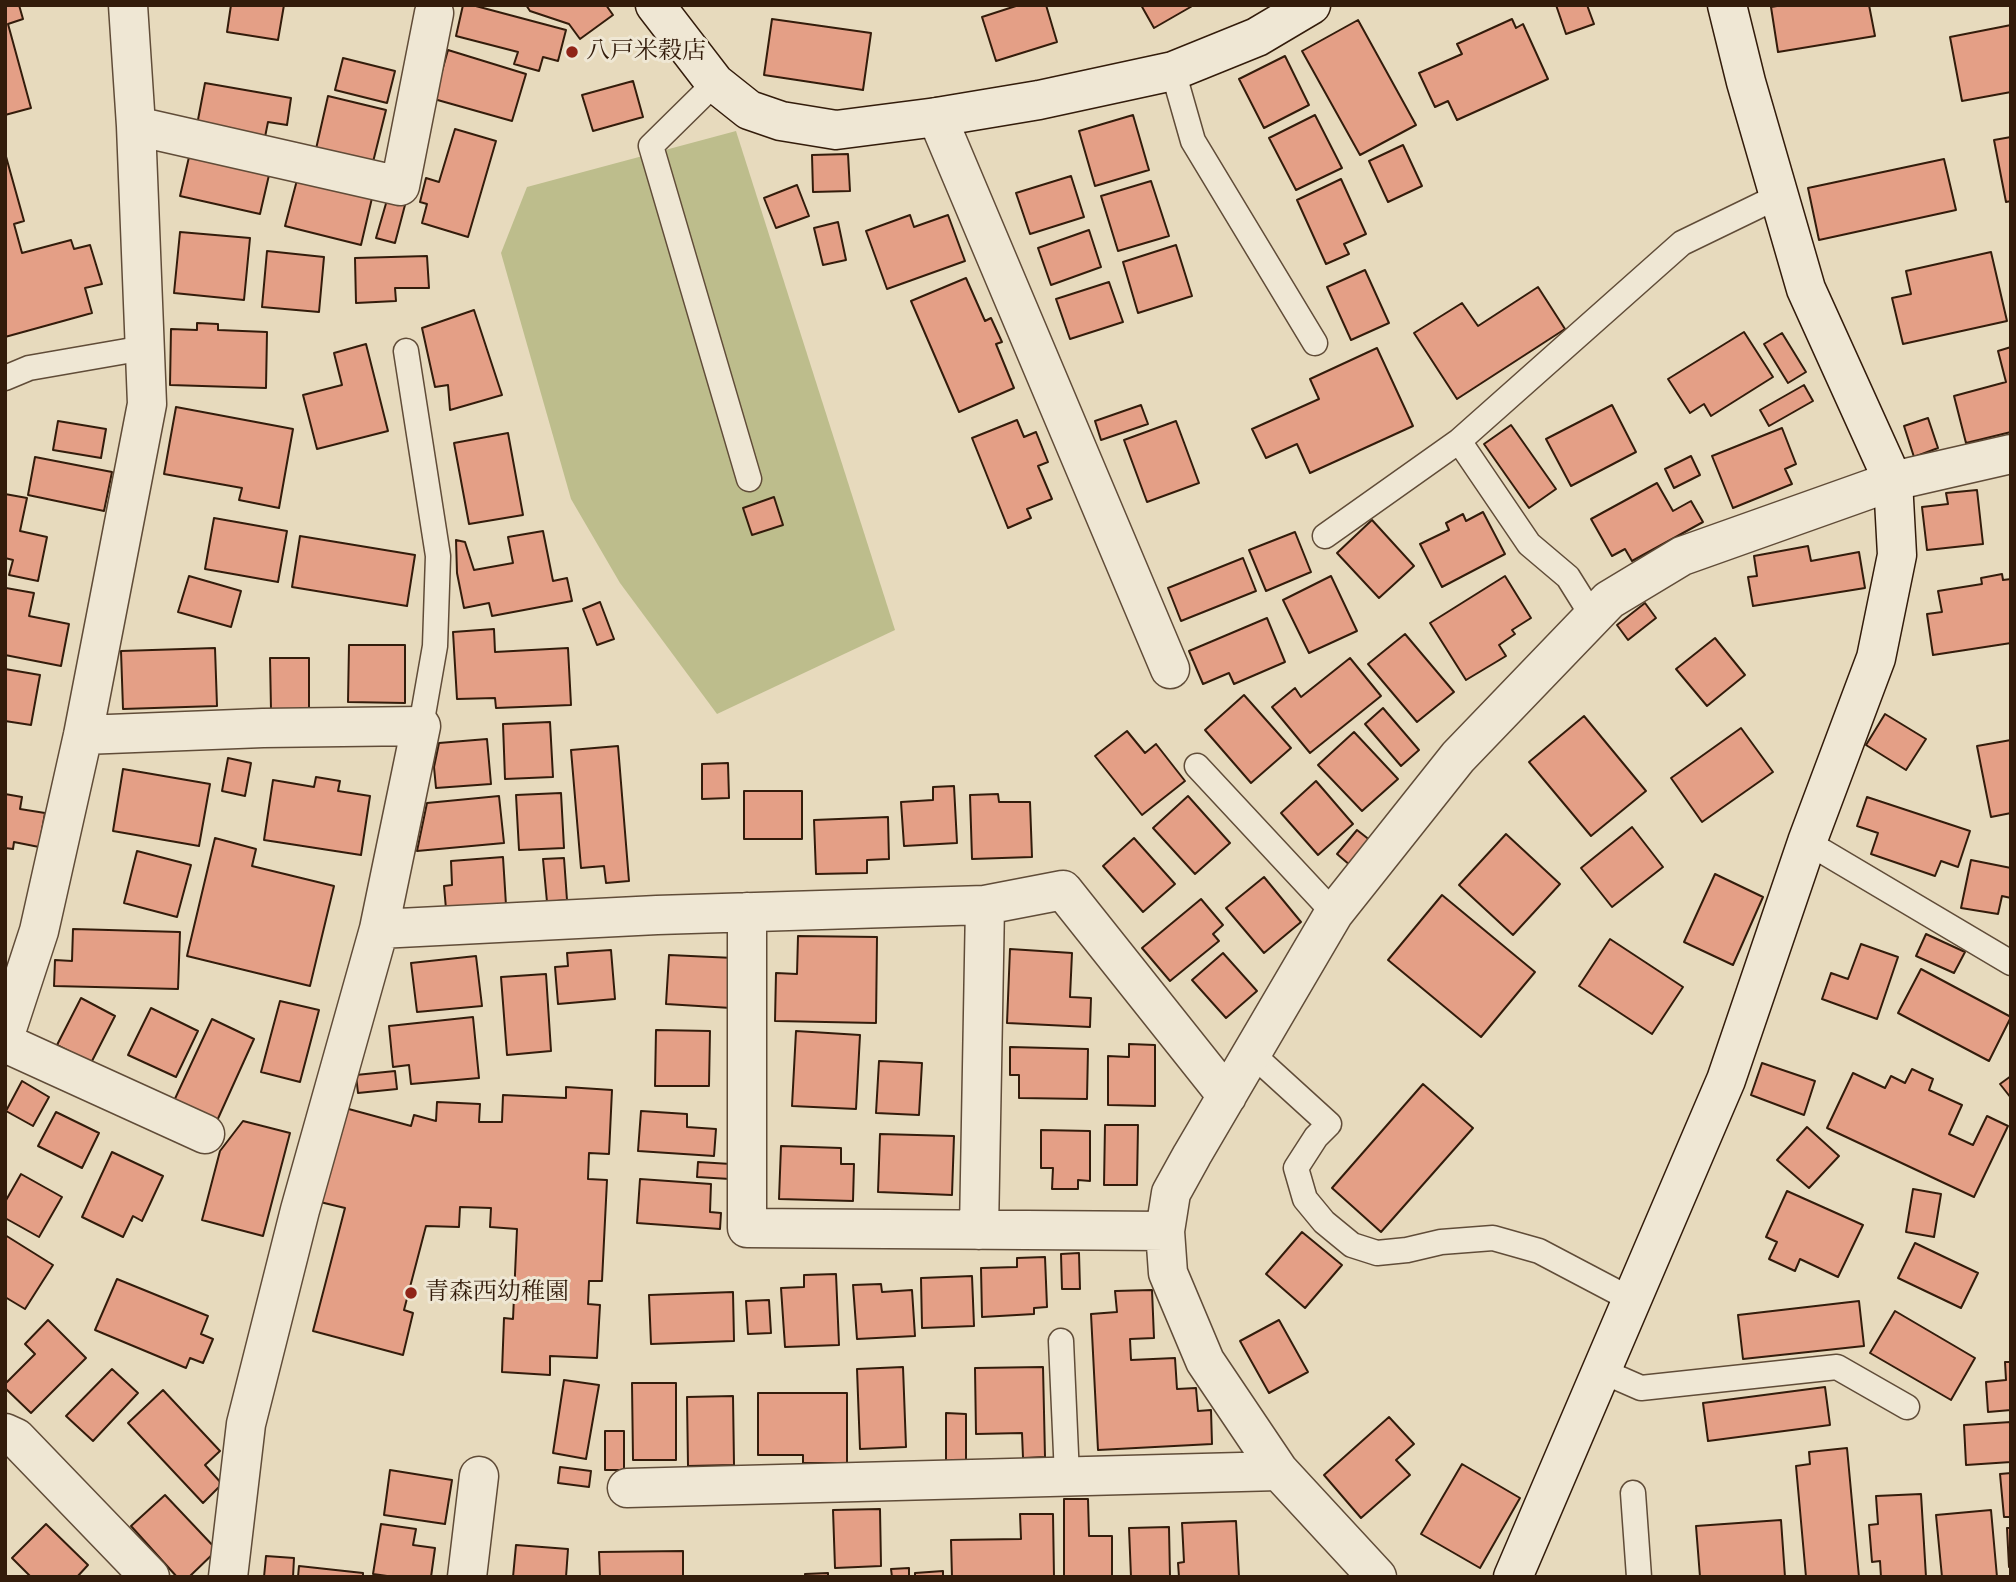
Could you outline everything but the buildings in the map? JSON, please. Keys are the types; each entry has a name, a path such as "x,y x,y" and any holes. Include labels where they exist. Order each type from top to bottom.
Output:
{"street":[{"path":"5,1035 39,931 83,734 147,404 136,126 128,5"},
{"path":"655,5 715,83 749,110 781,121 836,130 1039,100 1173,71 1257,37 1311,5"},
{"path":"1513,1577 1726,1080 1807,842 1875,657 1897,555 1893,481 1806,289 1746,82 1727,5"},
{"path":"136,126 400,186 434,13"},
{"path":"937,117 1170,669"},
{"path":"1377,1577 1279,1471 1205,1361 1168,1273 1166,1231 1171,1194 1251,1052 1334,913 1458,757 1609,600 1682,556 1893,481 2011,454"},
{"path":"83,734 421,726 379,929 300,1210 246,1424 228,1577"},
{"path":"379,929 747,912 985,905 1063,890 1227,1096"},
{"path":"979,1230 985,905"},
{"path":"747,912 747,1228 1166,1231"},
{"path":"5,1043 205,1134"},
{"path":"5,1433 16,1438 150,1577"},
{"path":"627,1488 1279,1471"},
{"path":"467,1577 479,1476"}],"lane":[{"path":"1173,71 1193,141 1315,344"},
{"path":"715,83 651,146 749,479"},
{"path":"1325,536 1459,441 1682,243 1779,196"},
{"path":"5,378 29,368 145,348"},
{"path":"406,351 438,556 435,646 421,726"},
{"path":"1459,441 1529,544 1568,577 1593,617"},
{"path":"1197,766 1334,913"},
{"path":"1807,842 2011,963"},
{"path":"1251,1052 1329,1124 1316,1137 1296,1168 1305,1199 1324,1222 1352,1245 1377,1252 1407,1250 1441,1242 1493,1238 1539,1251 1632,1300"},
{"path":"1061,1341 1067,1476"},
{"path":"1602,1371 1641,1388 1837,1367 1907,1406"},
{"path":"1633,1493 1639,1577"}],"green space":[{"path":"736,131 895,630 717,714 620,583 571,499 501,253 527,187"}],"place":[{"name":"八戸米穀店","path":"572,52"},
{"name":"青森西幼稚園","path":"411,1293"}]}
